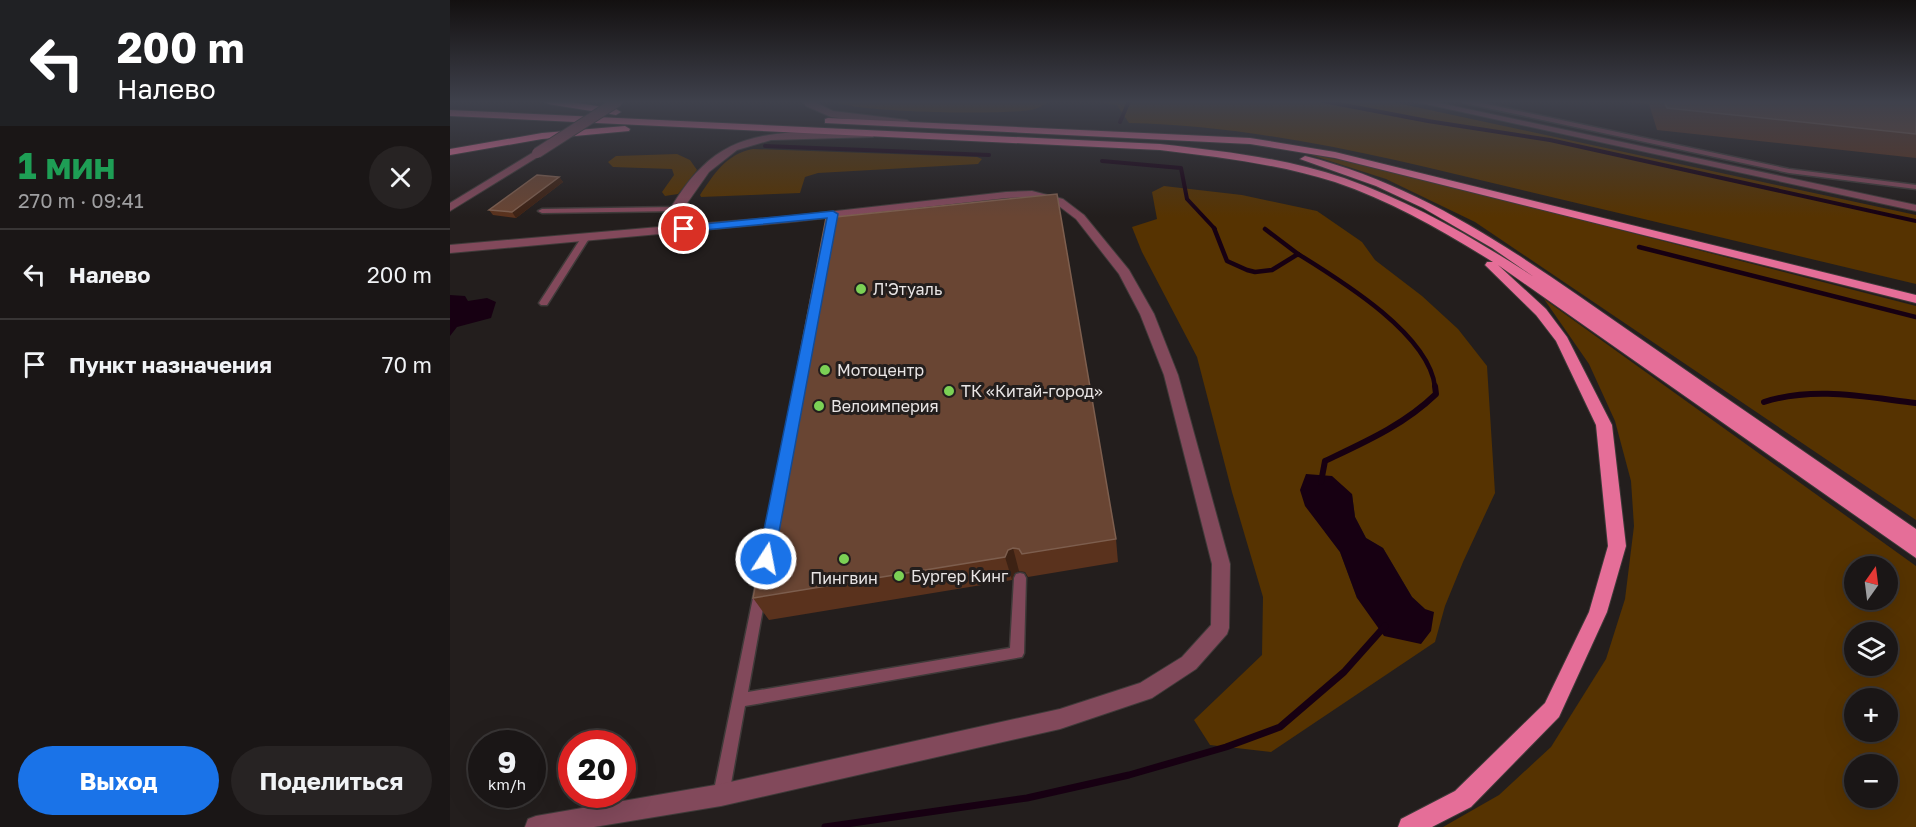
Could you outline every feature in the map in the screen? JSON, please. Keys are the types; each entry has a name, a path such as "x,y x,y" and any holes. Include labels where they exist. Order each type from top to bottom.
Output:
{"main road":[{"path":"450,152 521,140"},
{"path":"1052,140 1160,147 1239,156 1303,169 1364,189 1460,237 1611,337 1916,551"},
{"path":"1205,140 1268,150 1319,162 1374,181 1435,207 1497,245 1916,538"},
{"path":"1216,140 1250,141 1335,155 1916,299"},
{"path":"1409,827 1463,799 1552,710 1598,612 1617,546 1604,425 1584,381 1562,340 1541,312 1460,237"}],"street":[{"path":"450,208 558,140"},
{"path":"662,231 706,166 725,151 755,140"},
{"path":"1598,140 1916,208"},
{"path":"450,249 662,231 832,220 1006,195 1032,194 1059,201 1080,217 1125,273 1147,314 1171,375 1221,564 1220,628 1189,663 1145,691 1060,719 721,795 641,807 545,826"}],"lane":[{"path":"1643,140 1789,171 1916,187"},
{"path":"542,212 676,209"},
{"path":"544,303 586,237"},
{"path":"739,700 1017,653 1020,578"},
{"path":"721,795 762,583"}],"shaded area":[{"path":"1292,140 1567,140 1916,215 1916,284 1473,178"},
{"path":"753,149 982,159 978,164 818,173 805,177 800,193 701,197 705,187 728,160"},
{"path":"1305,153 1375,167 1916,306 1916,520 1475,222 1386,179"},
{"path":"677,154 690,160 697,170 678,194 665,196 662,192 674,175 672,169 613,167 608,162 616,156"},
{"path":"1164,186 1242,195 1317,211 1362,242 1375,260 1422,296 1458,329 1487,366 1495,493 1445,606 1435,642 1271,752 1210,745 1194,720 1262,655 1263,597 1232,492 1197,357 1142,252 1132,227 1157,219 1152,192","holes":["1352,494 1355,517 1366,538 1383,548 1412,597 1425,609 1357,598 1340,552 1325,532"]},
{"path":"450,295 465,296 468,301 487,298 496,302 491,318 457,327 450,336"},
{"path":"1544,299 1916,566 1916,827 1443,827 1499,795 1551,747 1606,659 1625,599 1634,526 1631,481 1615,421 1589,364"},
{"path":"1306,474 1332,476 1352,494 1355,517 1366,538 1383,548 1412,597 1425,609 1434,612 1431,631 1421,644 1384,636 1357,598 1340,552 1305,506 1300,490"}],"building":[{"path":"537,175 559,177 512,212 489,210"},
{"name":"ТК «Китай-город»","path":"1057,194 1116,539 1022,554 1019,549 1013,548 1008,550 1005,557 753,598 826,218"}],"waterway":[{"path":"1547,140 1916,221"},
{"path":"765,146 989,155"},
{"path":"1102,161 1181,168 1187,199 1215,229"},
{"path":"1214,228 1227,261 1247,270 1255,272 1272,270 1298,254"},
{"path":"1265,229 1298,254"},
{"path":"1639,247 1916,317"},
{"path":"1298,254 1336,278 1380,310 1400,328 1429,367 1435,387"},
{"path":"1321,482 1325,461 1384,432 1411,415 1436,394 1435,386"},
{"path":"1764,402 1783,397 1840,394 1916,403"},
{"path":"825,827 1027,798 1129,775 1226,747 1280,727 1344,672 1385,626"}],"place":[{"name":"Л'Этуаль","path":"861,289"},
{"name":"Мотоцентр","path":"825,370"},
{"name":"ТК «Китай-город»","path":"949,391"},
{"name":"Велоимперия","path":"819,406"},
{"name":"Пингвин","path":"844,559"},
{"name":"Бургер Кинг","path":"899,576"}],"route":[{"path":"684,229 833,214 766,559"}]}
